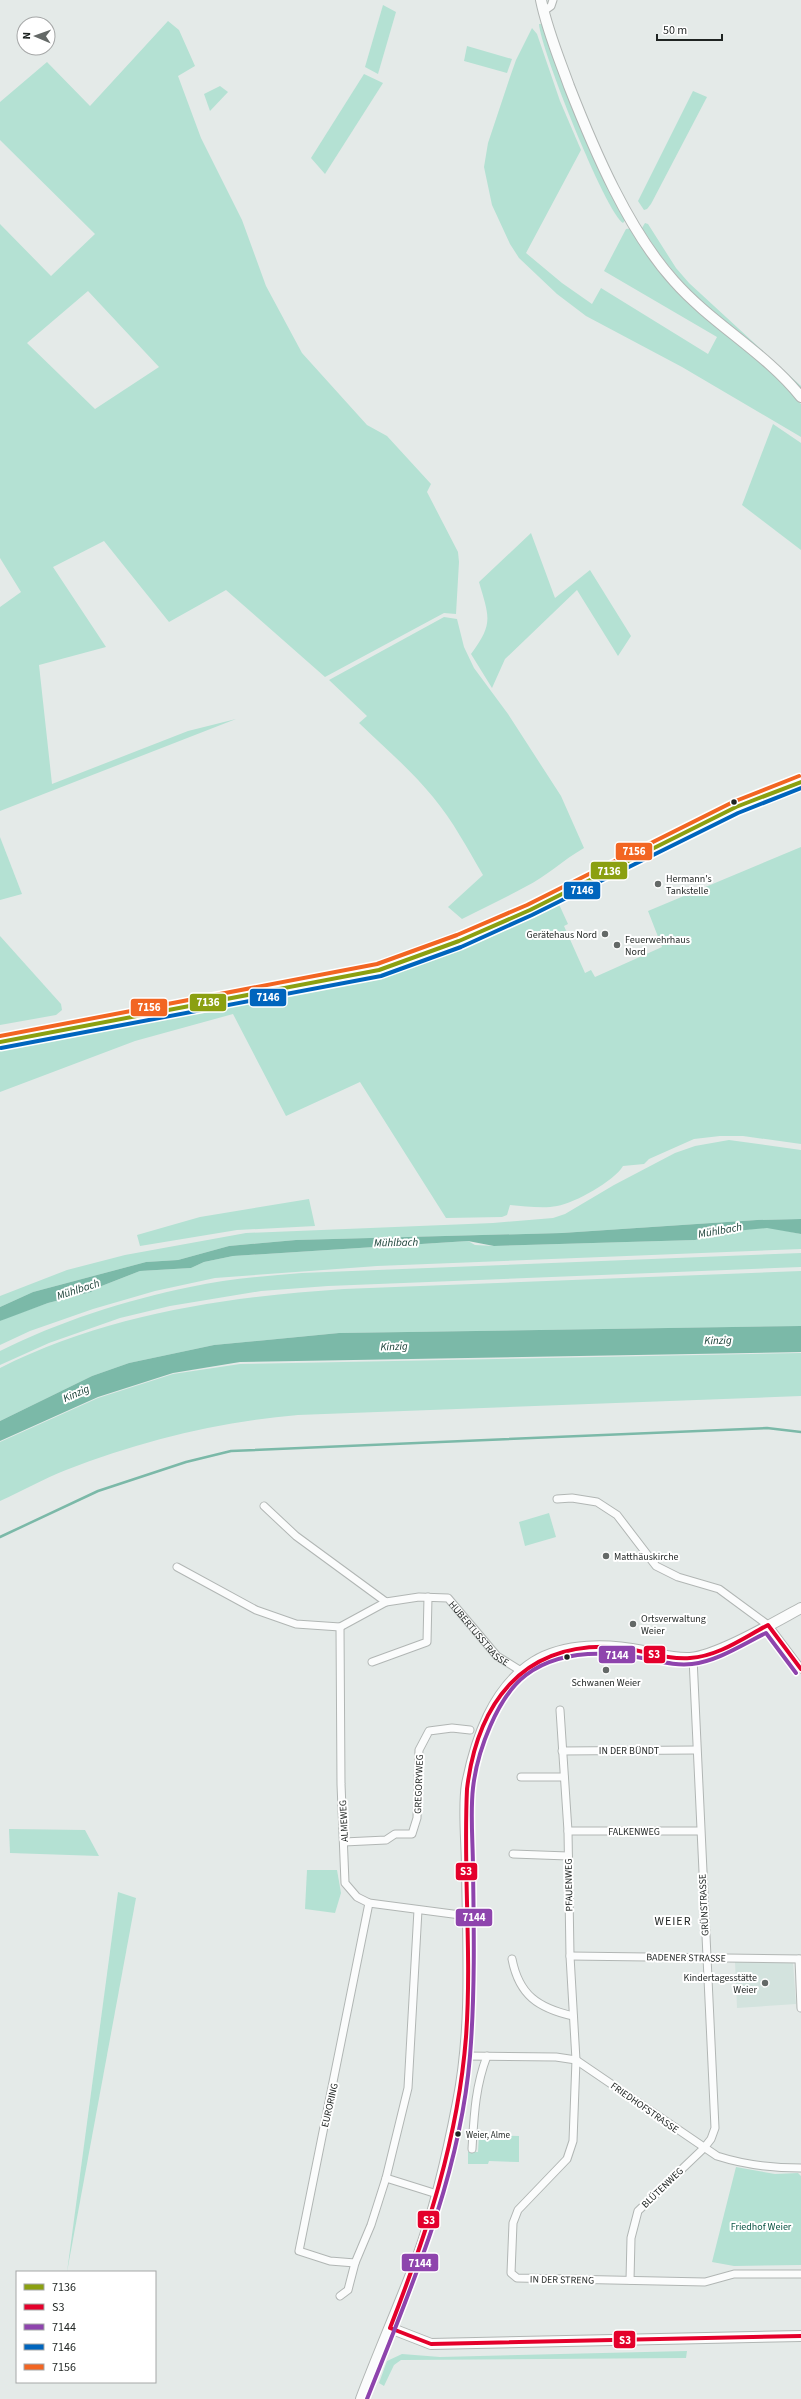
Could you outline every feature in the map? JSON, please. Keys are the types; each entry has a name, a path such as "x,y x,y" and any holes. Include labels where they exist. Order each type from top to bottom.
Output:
{"main road":[{"path":"0,1042 379,970 459,941 530,910 677,835 736,807 801,782"}],"street":[{"path":"541,0 556,50 587,132 641,237 673,280 697,304 775,370 800,396"},
{"path":"544,11 551,6 553,0"},
{"path":"557,1499 572,1498 597,1502 617,1516 656,1566 678,1577 719,1589 768,1625 801,1670"},
{"path":"264,1506 296,1536 386,1602"},
{"path":"177,1567 256,1610 296,1624 340,1627"},
{"path":"372,1662 427,1642 428,1597"},
{"name":"HUBERTUSSTRASSE","path":"340,1627 386,1602 428,1597 448,1598 497,1656 521,1672 547,1656 585,1647 615,1647 678,1658 693,1658 712,1653 801,1608"},
{"name":"ALMEWEG","path":"340,1627 345,1883 357,1897 369,1903 468,1916"},
{"name":"GRÜNSTRASSE","path":"693,1658 696,1750 715,2128 710,2140 704,2148"},
{"path":"361,2399 419,2253 437,2194 459,2098 464,2056 468,1977 466,1787 479,1736 503,1692 521,1672"},
{"name":"PFAUENWEG","path":"560,1710 568,1831 570,1956 576,2060"},
{"name":"GREGORYWEG","path":"344,1842 386,1840 395,1834 412,1834 417,1818 419,1750 429,1730 452,1728 470,1730"},
{"name":"IN DER BÜNDT","path":"562,1750 696,1750"},
{"path":"521,1777 564,1777"},
{"name":"FALKENWEG","path":"568,1831 700,1831"},
{"path":"513,1854 568,1856"},
{"name":"EURORING","path":"354,2263 330,2261 300,2251 369,1903"},
{"path":"340,2296 348,2290 354,2263 371,2226 386,2178 408,2088 418,1910"},
{"name":"BADENER STRASSE","path":"570,1956 800,1959"},
{"path":"512,1959 516,1978 531,1997 552,2011 573,2016"},
{"path":"800,1959 801,2008"},
{"name":"FRIEDHOFSTRASSE","path":"464,2056 556,2057 576,2060 704,2148 734,2162 775,2168 801,2168"},
{"path":"472,2149 474,2108 479,2076 487,2056"},
{"name":"IN DER STRENG","path":"576,2060 573,2142 567,2159 518,2210 512,2223 511,2273 517,2278 705,2282 734,2274 801,2274"},
{"name":"BLÜTENWEG","path":"630,2280 631,2238 638,2211 704,2148"},
{"path":"386,2178 437,2194"},
{"path":"390,2328 431,2344 801,2336"}],"shaded area":[{"name":"Kindertagesstätte Weier","path":"735,1962 793,1963 796,2004 737,2008"}],"green space":[{"path":"383,5 396,12 378,74 365,67"},
{"path":"168,21 179,30 195,66 178,76 201,138 242,220 266,286 302,353 367,425 387,436 431,484 427,492 458,552 459,562 456,614 444,613 325,677 226,590 169,622 104,541 53,567 106,647 39,665 52,784 188,731 236,719 0,811 0,607 21,592 0,558 0,224 51,276 95,234 0,140 0,102 47,62 90,106","holes":["88,291 159,367 95,409 27,343"]},
{"path":"539,24 543,24 627,218 623,223 615,213 603,191 575,129 550,64"},
{"path":"532,28 537,34 560,101 581,150 526,253 562,283 592,304 601,288 708,354 717,337 604,271 626,229 633,228 722,330 775,375 801,404 801,437 682,367 586,316 557,294 519,258 510,244 492,205 484,167 488,143 510,77 516,60"},
{"path":"467,46 512,59 507,73 464,61"},
{"path":"364,74 383,83 325,174 311,158"},
{"path":"220,86 228,92 210,111 204,94"},
{"path":"693,91 707,97 651,204 644,210 638,201"},
{"path":"645,223 648,224 676,268 689,283 801,386 801,392 715,316 695,295 658,252 642,228"},
{"path":"773,424 801,443 801,550 742,505"},
{"path":"531,533 555,598 590,570 631,636 618,656 577,590 505,659 492,688 471,654 483,635 487,620 487,612 479,582"},
{"path":"444,617 457,619 464,647 474,668 508,714 561,796 584,848 533,883 462,919 448,907 483,875 460,835 425,787 359,723 367,716 329,680"},
{"path":"0,837 22,894 0,900"},
{"path":"801,847 801,1144 743,1136 720,1136 694,1139 649,1159 644,1164 623,1166 603,1184 574,1201 565,1204 546,1207 510,1205 507,1215 502,1217 446,1218 360,1082 286,1116 233,1014 135,1041 0,1092 0,1046 315,988 557,900 568,924 564,926 585,973 591,970 595,977 662,947 648,911"},
{"path":"0,936 61,1004 62,1010 56,1015 0,1025"},
{"path":"729,1140 801,1150 801,1219 757,1220 562,1233 296,1240 229,1246 178,1260 146,1262 33,1292 0,1307 0,1296 67,1270 125,1255 246,1233 493,1223 553,1218 565,1214 614,1185 675,1153 695,1146"},
{"path":"309,1199 315,1226 237,1230 140,1246 137,1235 200,1217"},
{"path":"767,1227 801,1234 801,1249 377,1266 215,1278 155,1291 93,1309 30,1331 0,1345 0,1321 6,1318 48,1303 91,1292 99,1287 140,1271 191,1268 204,1262 233,1256 468,1241 475,1245 494,1246 695,1240 735,1231"},
{"path":"801,1253 801,1267 328,1286 261,1291 170,1306 120,1318 49,1343 0,1365 0,1351 22,1340 69,1321 141,1298 204,1284 232,1280 302,1273"},
{"path":"801,1271 801,1326 339,1333 214,1345 129,1363 92,1376 0,1421 0,1368 41,1349 82,1334 125,1321 168,1311 256,1297 344,1289"},
{"path":"801,1353 801,1396 298,1415 268,1418 239,1422 180,1434 123,1450 57,1474 0,1501 0,1442 98,1398 173,1374 240,1364"},
{"path":"549,1513 556,1537 525,1546 519,1522"},
{"path":"9,1829 85,1830 99,1856 10,1853"},
{"path":"307,1870 337,1870 341,1893 335,1913 305,1909"},
{"path":"118,1892 136,1898 67,2271"},
{"path":"479,2135 519,2136 519,2162 489,2161 488,2164 468,2164 468,2152 478,2152"},
{"name":"Friedhof Weier","path":"736,2167 775,2174 798,2173 801,2176 801,2265 734,2266 712,2262"},
{"path":"687,2351 686,2358 401,2360 394,2365 384,2386 379,2383 387,2361 402,2354 440,2357"}],"water":[{"name":"Mühlbach","path":"801,1219 801,1234 767,1228 735,1231 695,1240 494,1246 468,1241 233,1256 204,1262 191,1268 140,1271 99,1287 91,1292 48,1303 0,1321 0,1307 33,1292 146,1262 178,1260 229,1246 296,1240 562,1233 757,1220"},
{"name":"Kinzig","path":"801,1326 801,1352 240,1362 173,1373 98,1397 0,1441 0,1421 92,1376 129,1363 214,1345 339,1333"}],"waterway":[{"path":"0,1537 98,1491 186,1462 231,1451 767,1428 801,1432"}],"transit line":[{"name":"7156","path":"0,1036 377,964 457,935 527,905 733,802 799,776"},
{"name":"7136","path":"0,1042 379,970 459,941 530,910 736,807 801,782"},
{"name":"7146","path":"1,1048 381,976 461,947 532,915 738,813 801,788"},
{"name":"S3","path":"801,1669 768,1625 730,1646 701,1657 680,1658 661,1656 632,1649 612,1647 580,1649 552,1656 529,1668 509,1685 493,1706 481,1731 472,1759 467,1789 466,1851 468,2006 462,2075 456,2112 439,2185 416,2257 390,2328 431,2344 801,2336"},
{"name":"7144","path":"367,2399 431,2231 445,2188 465,2101 472,2033 474,1916 472,1818 473,1788 475,1774 484,1742 490,1726 506,1697 526,1675 539,1667 567,1657 582,1654 612,1654 673,1664 692,1664 721,1656 766,1633 796,1673"}],"place":[{"name":"Hermann's Tankstelle","path":"658,884"},
{"name":"Gerätehaus Nord","path":"605,934"},
{"name":"Feuerwehrhaus Nord","path":"617,945"},
{"name":"Matthäuskirche","path":"606,1556"},
{"name":"Ortsverwaltung Weier","path":"633,1624"},
{"name":"Schwanen Weier","path":"606,1670"},
{"name":"Kindertagesstätte Weier","path":"765,1983"},
{"name":"Weier, Alme","path":"458,2134"}],"district":[{"name":"WEIER","path":"673,1921"}]}
